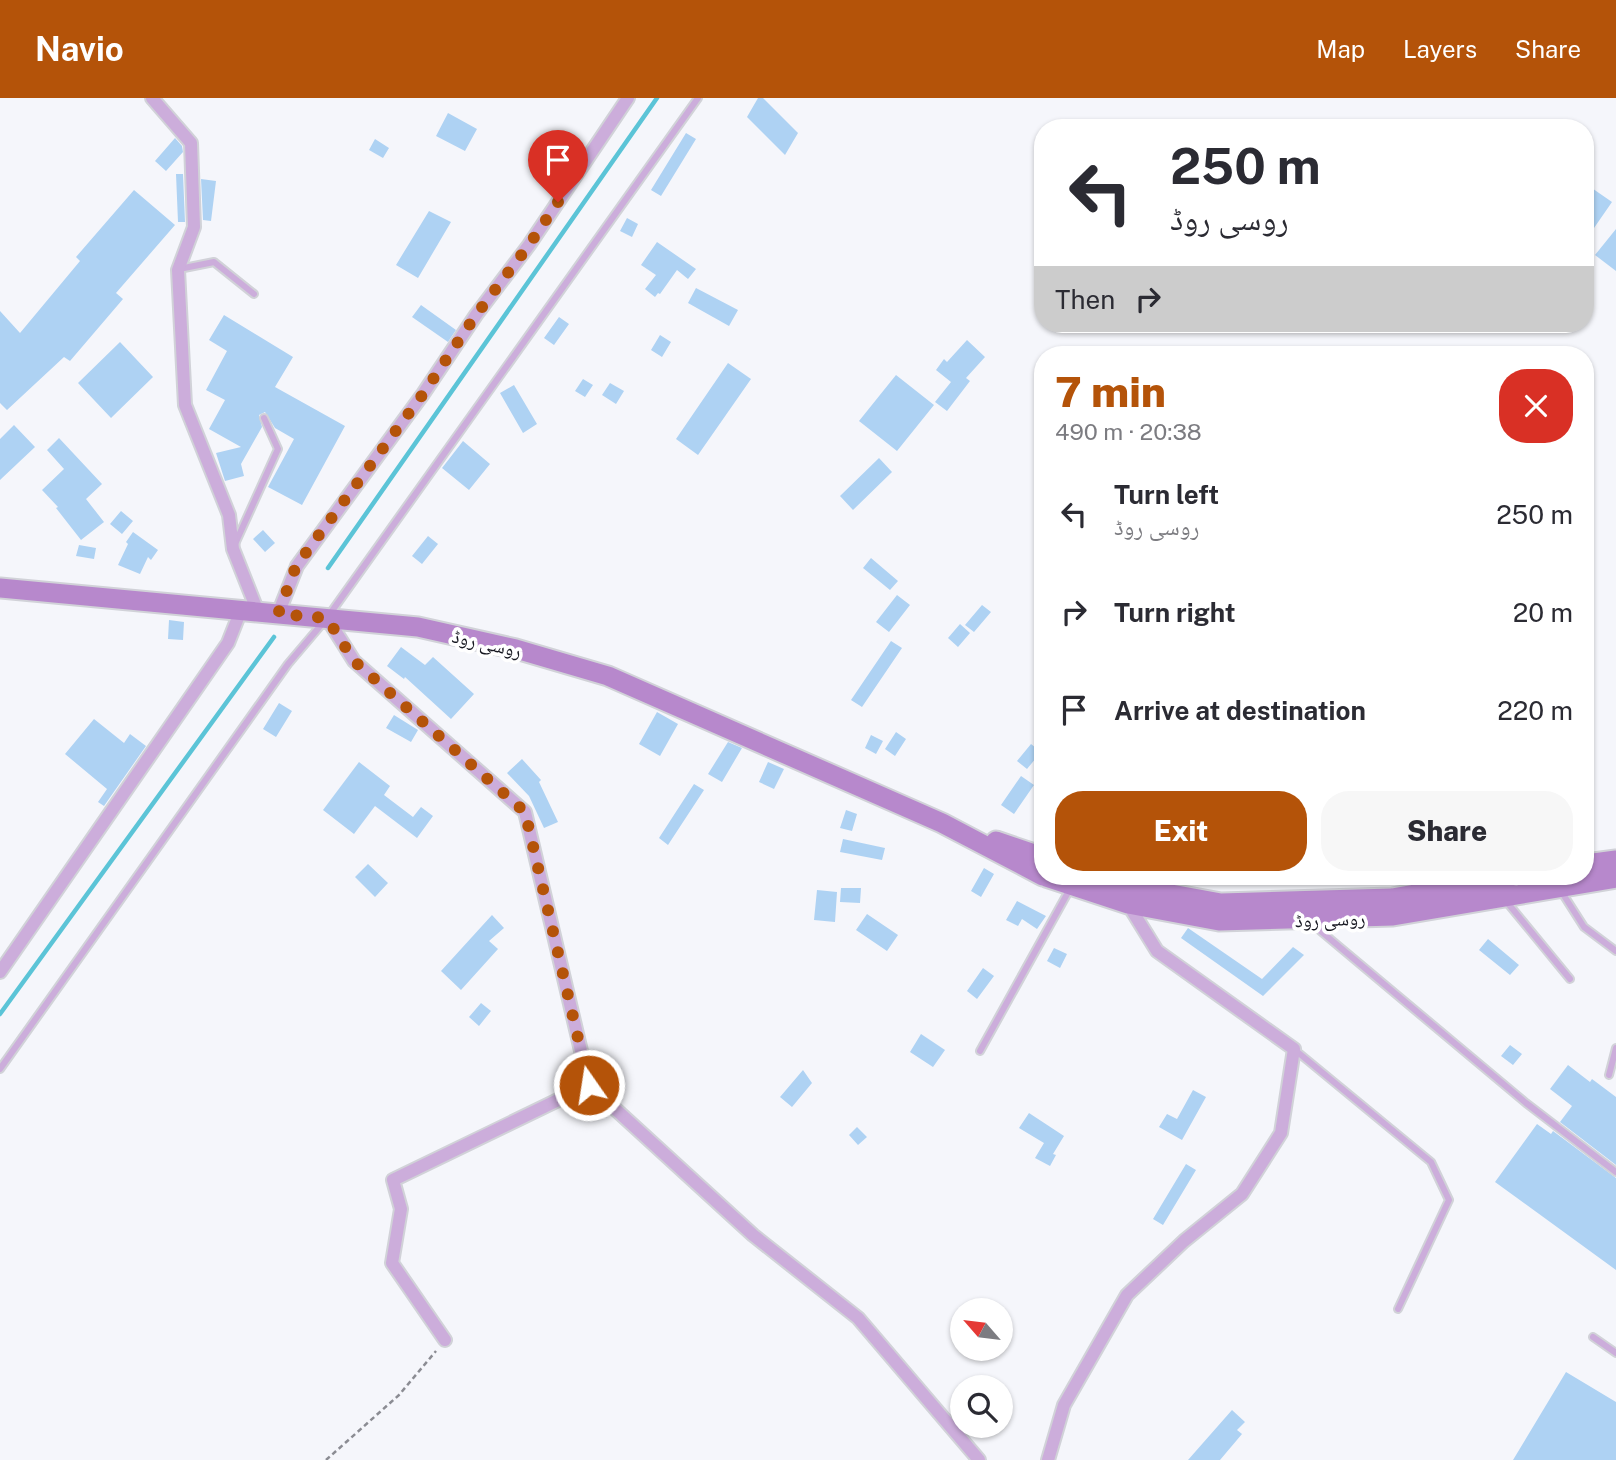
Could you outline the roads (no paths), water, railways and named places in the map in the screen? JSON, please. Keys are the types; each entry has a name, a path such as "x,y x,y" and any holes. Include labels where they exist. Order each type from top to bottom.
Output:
{"main road":[{"name":"روسی روڈ","path":"0,588 418,627 516,649 608,676 942,822 1034,871"},
{"name":"روسی روڈ","path":"942,822 1034,854"},
{"path":"1594,863 1616,860"},
{"name":"روسی روڈ","path":"1594,881 1616,878"},
{"name":"روسی روڈ","path":"1072,885 1128,904 1219,921 1393,916 1571,885"},
{"name":"روسی روڈ","path":"1127,885 1220,903 1392,898 1466,885"}],"street":[{"path":"152,98 191,144 194,227 177,270 185,405 229,515 233,549 259,612"},
{"path":"0,972 228,643 259,612 296,566 423,394 476,315 529,245 628,98"},
{"path":"327,618 354,661 525,812 589,1085 752,1234 858,1318 979,1460"},
{"path":"1048,1460 1064,1405 1127,1295 1185,1241 1242,1194 1281,1133 1294,1049 1157,951 1128,904"},
{"path":"445,1340 392,1263 401,1209 393,1180 589,1085"}],"lane":[{"path":"0,1069 288,664 327,618 698,98"},
{"path":"177,270 214,262 254,294"},
{"path":"233,549 278,449 264,418"},
{"path":"980,1051 1072,885"},
{"path":"1558,887 1584,927 1616,951"},
{"path":"1502,897 1570,979"},
{"path":"1307,920 1526,1103 1616,1172"},
{"path":"1609,1075 1616,1048"},
{"path":"1294,1049 1431,1162 1450,1200 1398,1309"},
{"path":"1593,1337 1616,1353"}],"waterway":[{"path":"328,568 657,98"},
{"path":"0,1014 274,637"}]}
